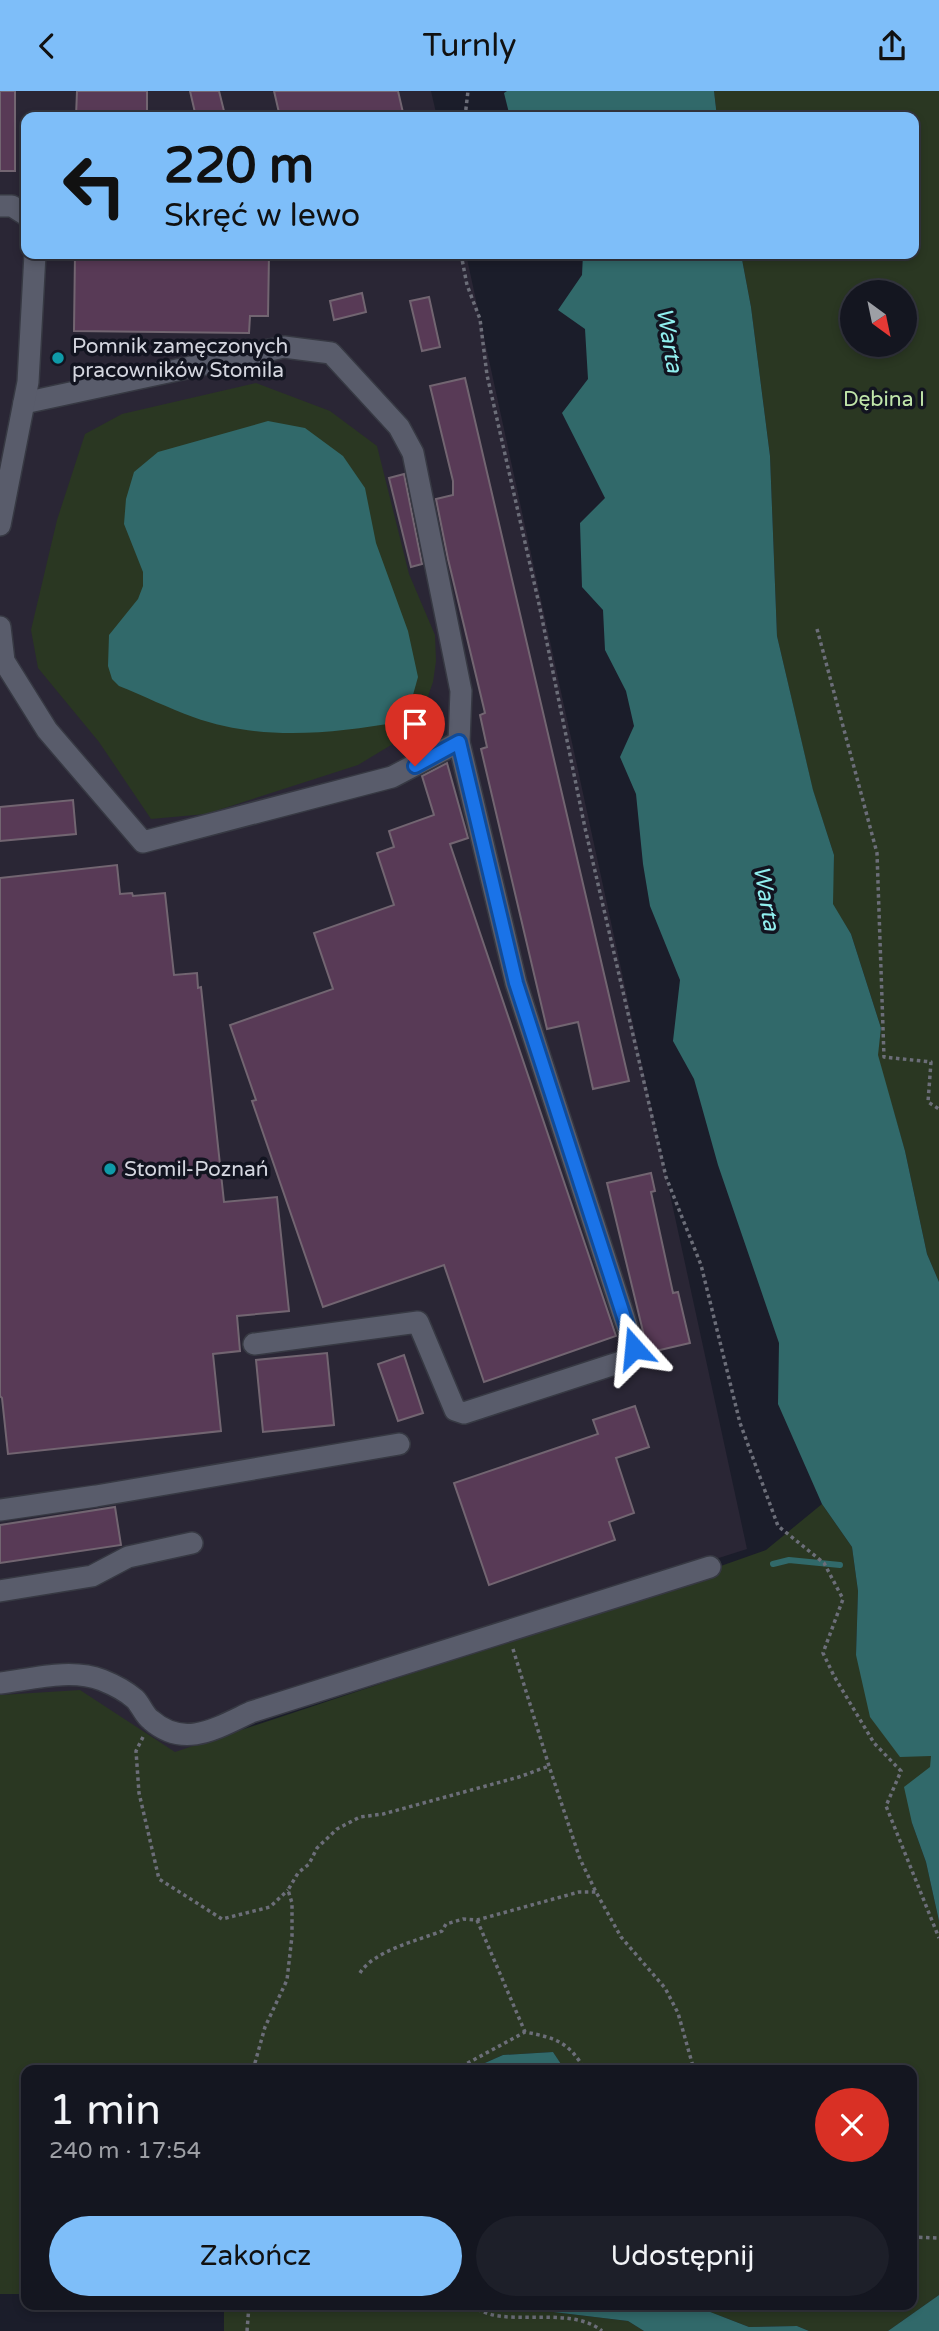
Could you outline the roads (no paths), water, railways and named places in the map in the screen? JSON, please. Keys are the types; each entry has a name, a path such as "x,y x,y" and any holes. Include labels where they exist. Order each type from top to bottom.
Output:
{"lane":[{"path":"0,206 12,206 21,212"},
{"path":"0,524 28,382 35,259"},
{"path":"24,403 284,347 331,353 398,427 413,453 461,691 459,742 516,983 634,1348 624,1361 464,1413 455,1410 418,1322 254,1344"},
{"path":"0,627 4,661 47,730 144,842 392,778 459,742"},
{"path":"0,1510 399,1444"},
{"path":"0,1591 92,1576 128,1557 192,1543"},
{"path":"0,1683 66,1674 101,1679 135,1699 150,1720 174,1735 193,1735 214,1729 251,1712 710,1567"}],"water":[{"path":"714,91 716,112 509,112 504,93"},
{"name":"Warta","path":"583,259 742,259 751,307 770,456 777,636 813,790 834,855 833,904 851,934 881,1028 878,1055 905,1151 927,1254 939,1282 939,1921 926,1862 912,1823 904,1787 930,1767 931,1756 900,1757 870,1717 856,1655 858,1591 852,1547 822,1504 778,1404 779,1343 718,1165 694,1079 673,1041 680,980 650,906 636,794 620,757 634,726 626,691 605,650 603,610 582,587 580,523 605,498 562,413 588,379 585,329 558,310 582,275"},
{"path":"268,421 305,428 343,456 365,488 376,543 408,631 418,677 411,702 399,722 321,732 244,730 218,725 184,713 119,686 112,679 108,666 109,635 138,599 143,586 143,572 124,524 126,499 134,472 158,452"},
{"path":"553,2052 562,2065 480,2065 503,2055"},
{"path":"939,2295 939,2331 888,2331"},
{"path":"705,2310 749,2327 797,2326 809,2331 644,2331 628,2321 545,2311 479,2311"}],"waterway":[{"path":"773,1564 789,1560 840,1565"}],"place":[{"name":"Pomnik zamęczonych pracowników Stomila","path":"58,358"},
{"name":"Stomil-Poznań","path":"110,1169"}],"park label":[{"name":"Dębina I","path":"884,399"}]}
